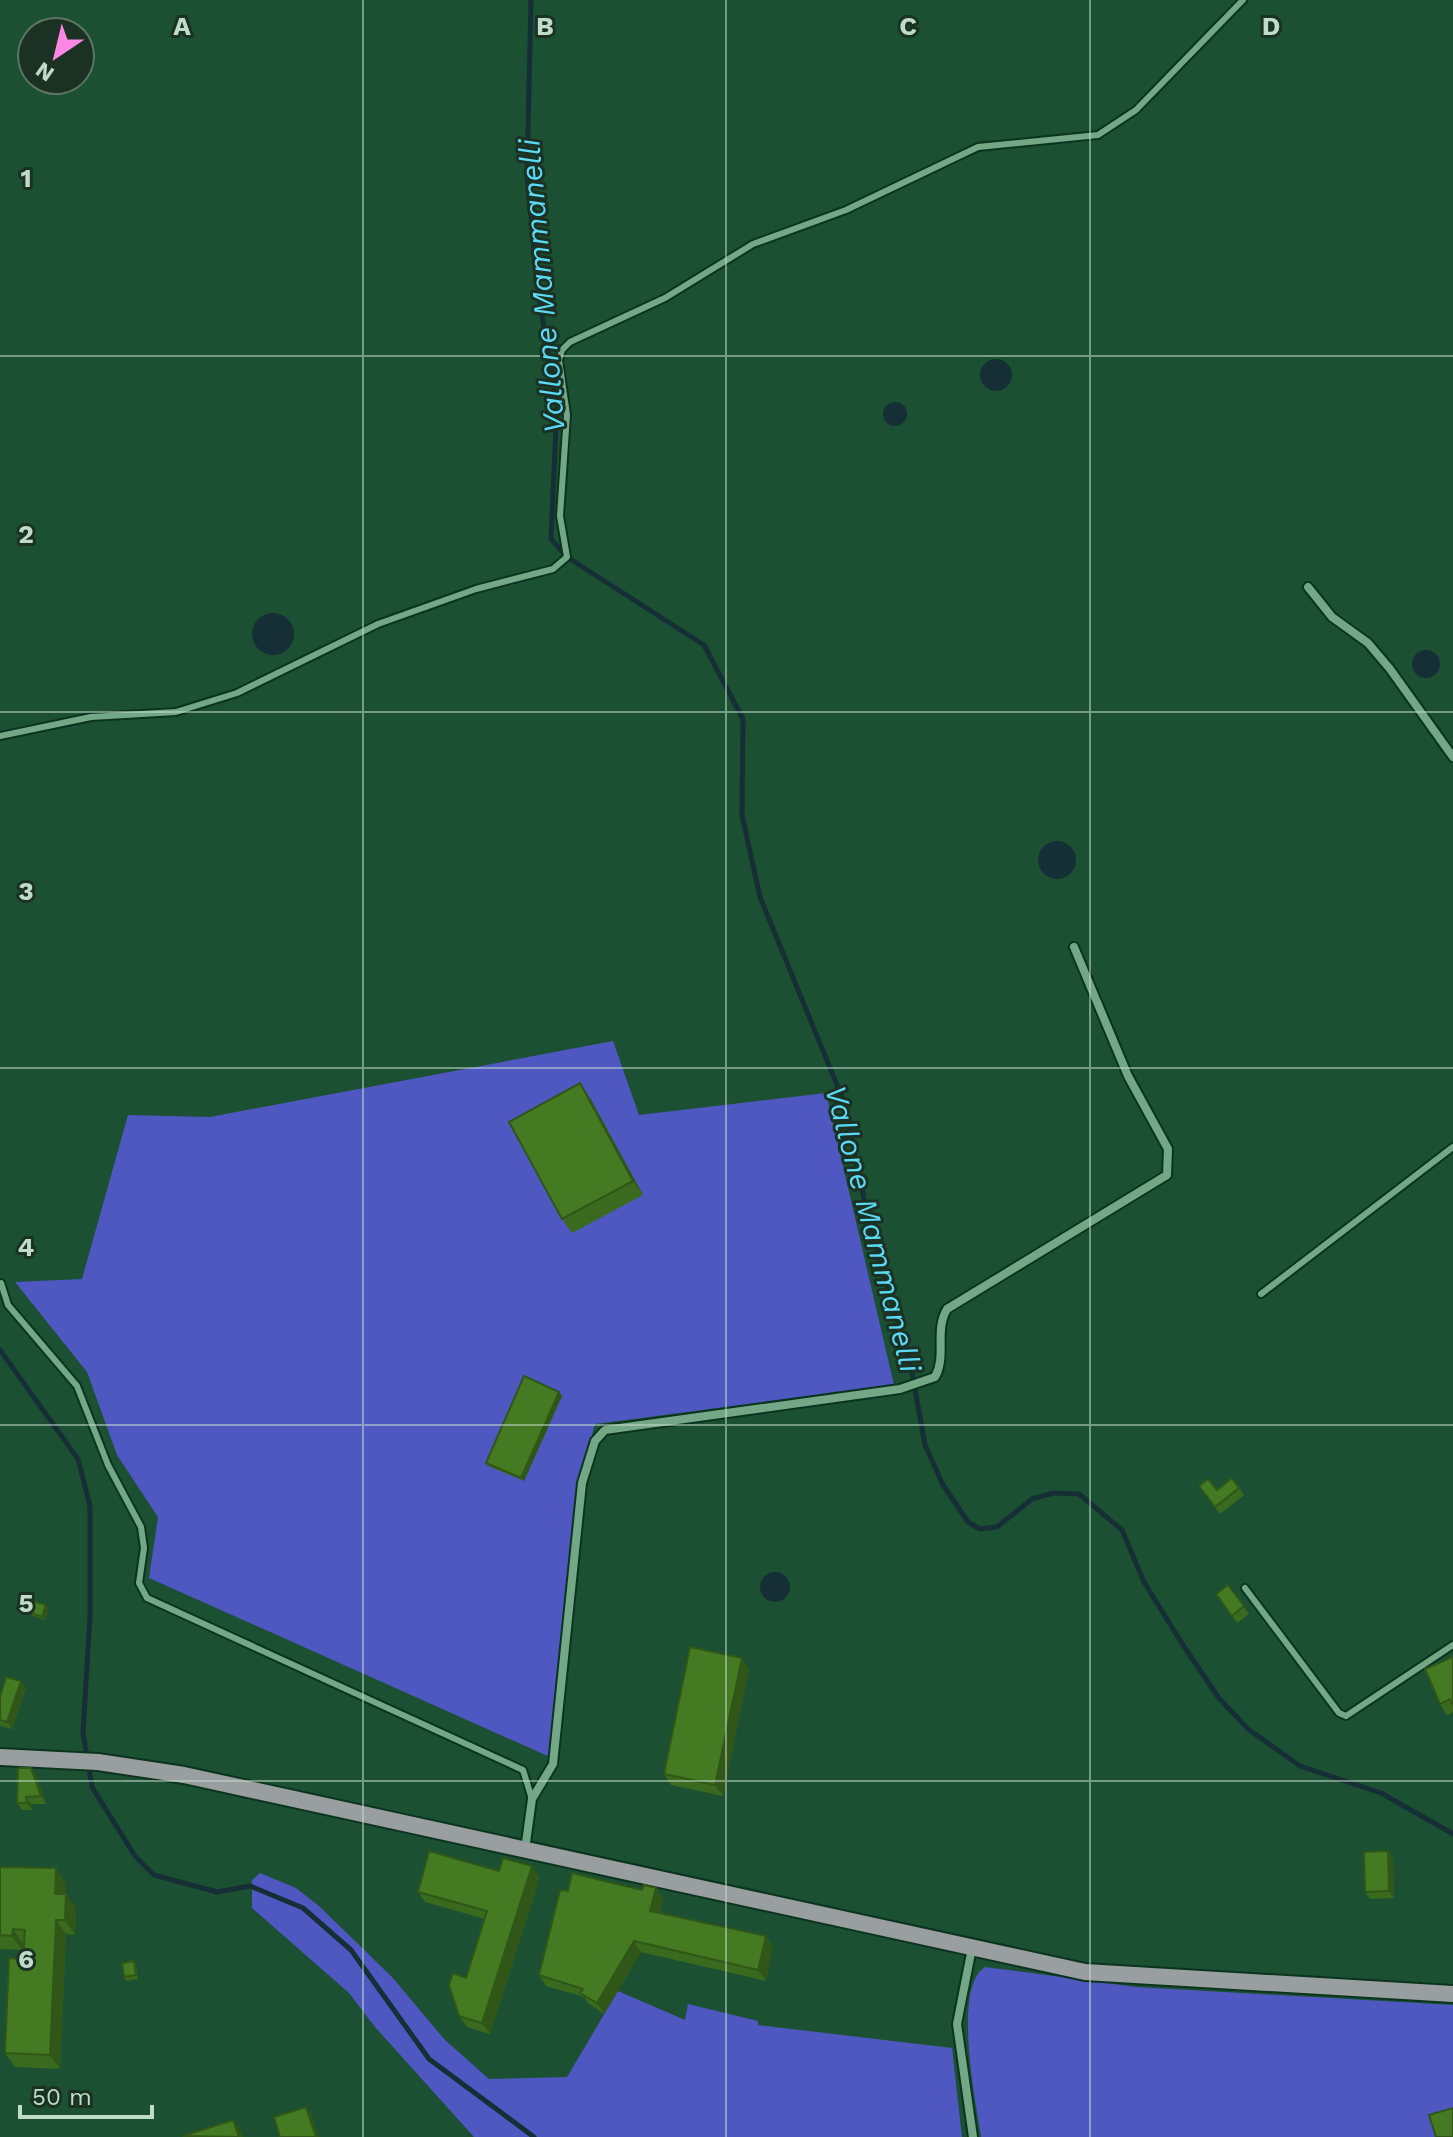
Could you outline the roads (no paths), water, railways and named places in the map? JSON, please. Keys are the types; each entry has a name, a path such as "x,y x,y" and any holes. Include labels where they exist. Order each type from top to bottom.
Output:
{"main road":[{"path":"0,1757 98,1762 184,1775 1085,1972 1453,1994"}],"street":[{"path":"1308,587 1332,617 1368,643 1453,757"},
{"path":"525,1850 532,1799 553,1764 582,1483 595,1441 605,1430 900,1389 935,1377 941,1367 940,1321 947,1309 1167,1175 1168,1149 1128,1076 1074,947"},
{"path":"972,1948 957,2024 973,2137"}],"lane":[{"path":"0,736 91,717 176,712 237,693 378,624 476,589 553,569 567,557 560,516 567,415 559,360 562,350 570,342 665,298 753,244 846,210 978,147 1098,135 1136,110 1243,0"},
{"path":"1261,1294 1453,1147"},
{"path":"1,1283 8,1305 77,1386 108,1465 141,1527 144,1548 139,1583 147,1598 523,1770 532,1799"},
{"path":"1245,1588 1339,1713 1346,1716 1453,1645"}],"water":[{"path":"996,359 1007,364 1012,375 1007,386 996,391 985,386 980,375 985,364"},
{"path":"895,402 903,406 907,414 903,422 895,426 887,422 883,414 887,406"},
{"path":"273,613 288,619 294,634 288,649 273,655 258,649 252,634 258,619"},
{"path":"1426,650 1436,654 1440,664 1436,674 1426,678 1416,674 1412,664 1416,654"},
{"path":"1057,841 1070,847 1076,860 1070,873 1057,879 1044,873 1038,860 1044,847"},
{"path":"775,1572 786,1576 790,1587 786,1598 775,1602 764,1598 760,1587 764,1576"}],"waterway":[{"name":"Vallone Mammanelli","path":"531,0 527,174 538,292 557,405 551,539 567,557 704,645 743,719 742,815 760,897 844,1102 870,1228 911,1367 925,1445 943,1485 968,1522 980,1529 997,1527 1032,1499 1053,1493 1079,1494 1122,1530 1144,1582 1181,1642 1218,1697 1248,1729 1300,1766 1381,1793 1453,1834"},
{"path":"0,1350 78,1459 90,1506 90,1616 83,1733 92,1787 135,1856 154,1875 217,1892 250,1886 303,1908 351,1950 429,2059 534,2137"}]}
